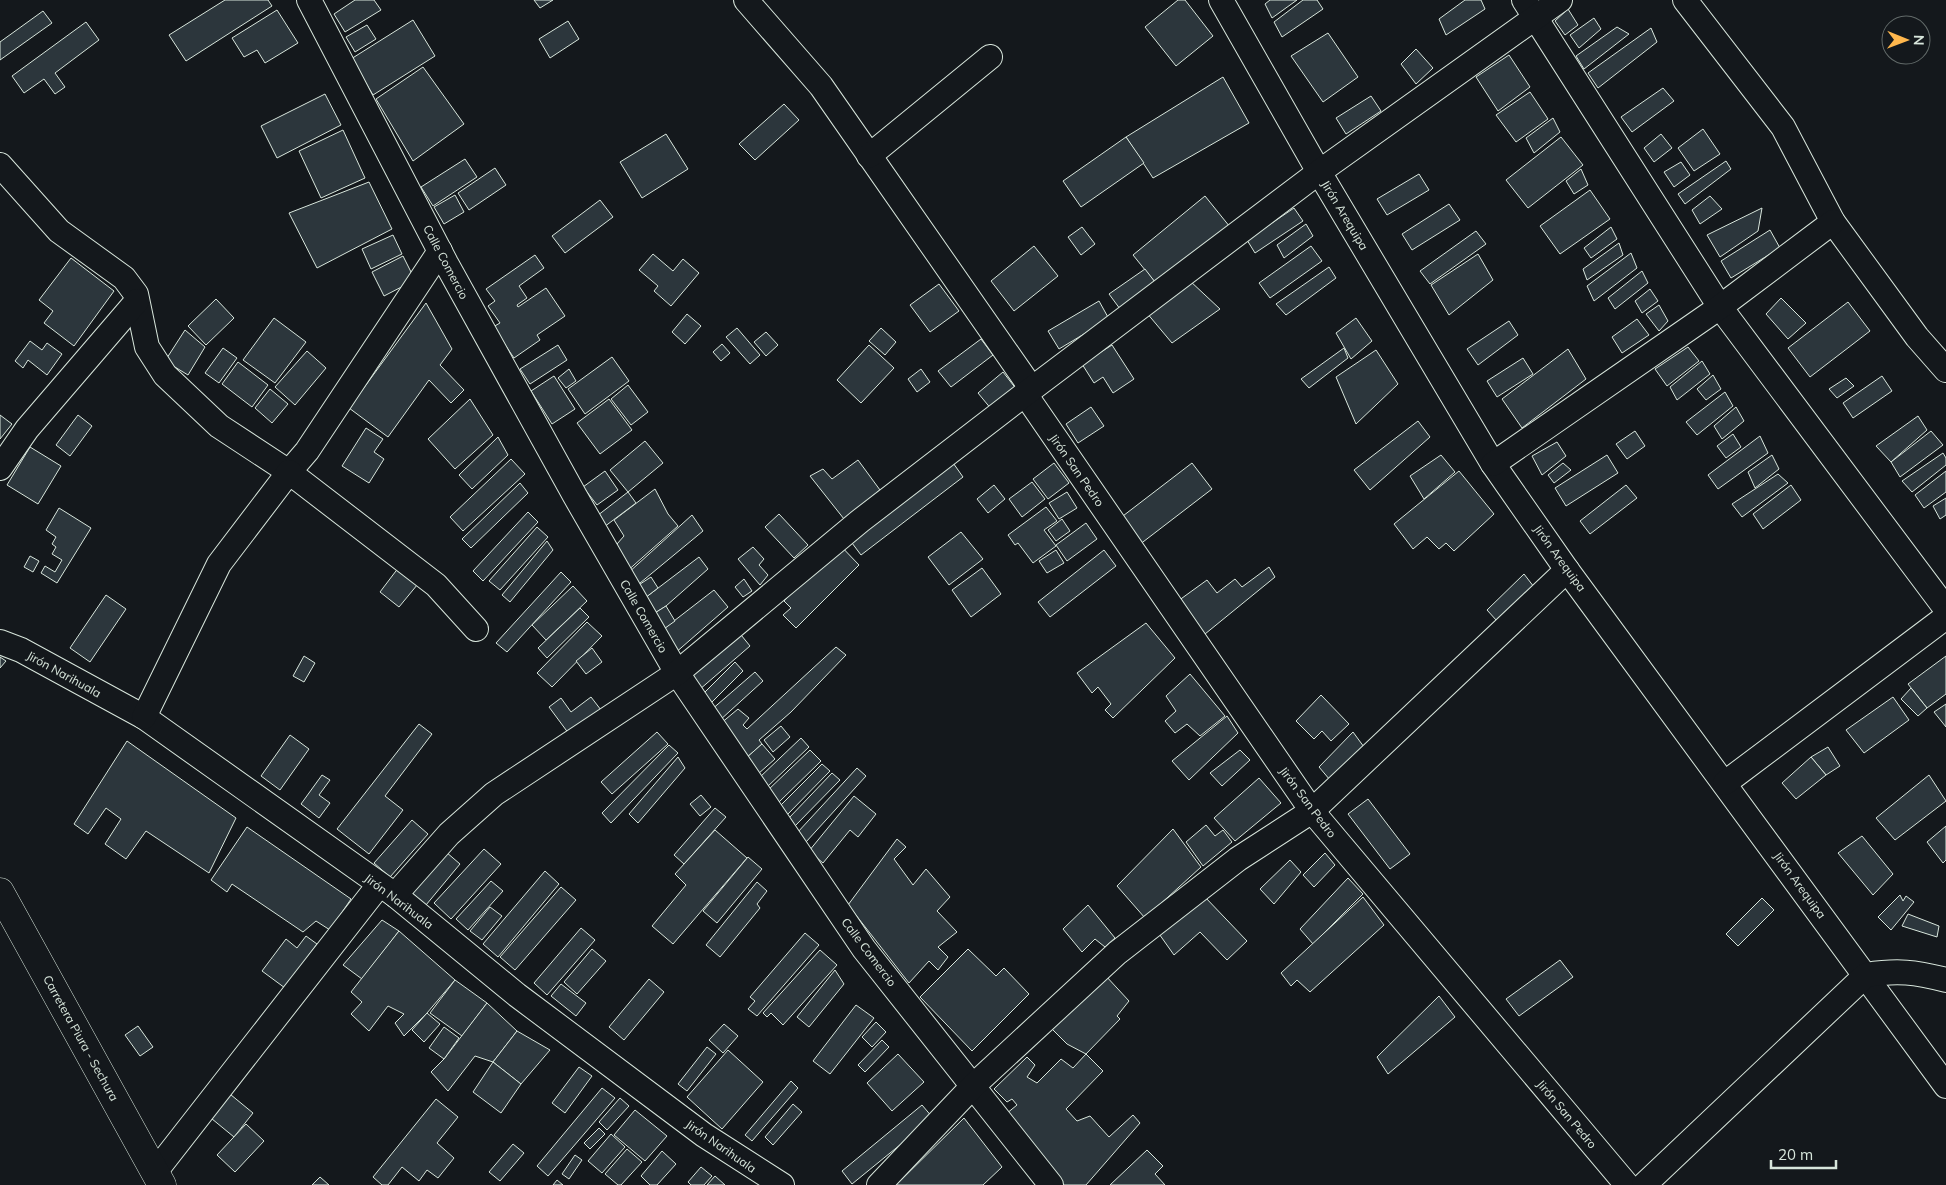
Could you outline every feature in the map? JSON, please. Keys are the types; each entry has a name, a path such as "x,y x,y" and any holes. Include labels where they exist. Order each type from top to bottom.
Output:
{"main road":[{"name":"Carretera Piura - Sechura","path":"0,892 158,1179"}],"street":[{"name":"Calle Comercio","path":"309,0 440,251 575,496 678,673 864,948 1051,1185"},
{"name":"Jirón San Pedro","path":"746,0 821,86 1312,811 1627,1185"},
{"name":"Jirón Arequipa","path":"1221,0 1319,172 1493,464 1567,570 1946,1086"},
{"path":"158,1179 387,890 494,794 515,778 678,673 860,521 1028,391 1319,172 1530,9 1560,0"},
{"path":"1686,0 1783,127 1833,222 1917,337 1946,370"},
{"path":"1530,9 1720,307 1946,608"},
{"path":"869,156 990,57"},
{"path":"0,165 59,230 124,278 136,294 148,347 165,375 219,426 289,472 436,585 476,629"},
{"path":"1493,464 1720,307 1833,222"},
{"path":"144,717 219,564 307,451 440,251"},
{"path":"0,468 26,430 137,301"},
{"path":"879,1185 974,1085 1117,953 1238,859 1312,811 1567,570"},
{"path":"1725,783 1946,618"},
{"name":"Jirón Narihuala","path":"0,642 21,650 144,717 387,890 517,995 704,1135 782,1185"},
{"path":"1644,1185 1866,975 1895,971 1923,974 1946,980"}],"building":[{"path":"225,0 268,0 272,6 186,61 169,35"},
{"path":"355,0 374,0 381,10 345,32 334,14"},
{"path":"534,0 553,0 540,8"},
{"path":"1178,0 1185,0 1213,36 1176,66 1145,27"},
{"path":"1270,0 1297,0 1272,18 1265,4"},
{"path":"1303,0 1317,0 1323,9 1282,37 1274,22"},
{"path":"1465,0 1481,0 1485,9 1446,35 1439,19"},
{"path":"1568,9 1578,25 1565,35 1555,21"},
{"path":"277,10 298,43 265,63 257,50 244,57 232,38"},
{"path":"43,11 52,23 0,60 0,42"},
{"path":"1594,18 1601,29 1579,48 1570,35"},
{"path":"413,20 435,56 373,95 351,59"},
{"path":"568,21 579,39 550,58 539,39"},
{"path":"86,22 99,40 55,73 65,87 55,94 44,79 24,93 12,76"},
{"path":"367,25 376,39 355,52 346,37"},
{"path":"1617,27 1629,34 1584,69 1576,56"},
{"path":"1651,28 1657,42 1598,88 1588,73"},
{"path":"1328,33 1358,77 1323,102 1291,56"},
{"path":"1416,49 1433,68 1416,84 1401,64"},
{"path":"1509,55 1530,87 1498,111 1476,77"},
{"path":"423,67 464,124 413,161 376,99"},
{"path":"1223,77 1249,123 1153,178 1126,137"},
{"path":"1663,88 1674,101 1632,132 1621,117"},
{"path":"1530,92 1548,119 1516,142 1496,115"},
{"path":"325,94 341,125 277,158 261,126"},
{"path":"1371,96 1381,111 1346,134 1336,118"},
{"path":"784,104 799,120 755,160 739,144"},
{"path":"1553,118 1560,132 1534,153 1526,138"},
{"path":"1703,129 1720,154 1694,171 1678,148"},
{"path":"343,130 365,178 321,198 299,151"},
{"path":"666,134 688,169 642,198 620,162"},
{"path":"1661,134 1672,148 1654,162 1644,148"},
{"path":"1126,137 1144,163 1081,207 1063,181"},
{"path":"1561,137 1583,165 1528,208 1506,180"},
{"path":"465,159 477,177 433,206 421,187"},
{"path":"1726,161 1731,169 1685,204 1678,194"},
{"path":"1681,162 1690,175 1674,187 1664,172"},
{"path":"495,168 506,185 469,210 458,193"},
{"path":"1581,169 1588,185 1574,194 1566,181"},
{"path":"1419,174 1429,190 1387,215 1377,199"},
{"path":"369,182 392,229 317,268 289,213"},
{"path":"1590,190 1610,219 1560,254 1540,226"},
{"path":"455,195 464,212 444,224 434,207"},
{"path":"1205,196 1230,227 1158,286 1133,255"},
{"path":"1710,196 1722,209 1700,224 1692,210"},
{"path":"600,200 613,217 565,253 552,236"},
{"path":"1449,204 1460,220 1412,250 1402,234"},
{"path":"1294,208 1303,221 1255,253 1247,240"},
{"path":"1762,208 1758,231 1720,257 1707,235"},
{"path":"1306,224 1313,236 1284,258 1277,245"},
{"path":"1082,227 1095,244 1081,255 1068,237"},
{"path":"1611,227 1617,239 1591,258 1584,248"},
{"path":"1770,230 1780,248 1731,278 1721,261"},
{"path":"1476,231 1486,244 1430,284 1420,271"},
{"path":"393,235 402,254 371,269 362,249"},
{"path":"1619,243 1623,255 1587,280 1583,269"},
{"path":"1034,246 1058,276 1014,311 991,281"},
{"path":"1311,246 1322,261 1270,298 1259,283"},
{"path":"1631,253 1637,268 1594,301 1587,286"},
{"path":"653,254 673,271 683,259 699,273 671,306 654,291 658,286 639,270"},
{"path":"1478,254 1493,280 1449,315 1431,285"},
{"path":"535,255 544,268 519,286 527,298 517,305 518,307 546,288 565,316 537,335 540,340 514,358 493,327 500,323 488,306 495,301 486,289"},
{"path":"403,256 415,280 384,296 372,272"},
{"path":"71,258 114,291 74,346 44,323 53,311 39,300"},
{"path":"1329,267 1336,278 1286,315 1276,304"},
{"path":"1145,269 1158,286 1123,313 1109,294"},
{"path":"1642,271 1648,283 1615,309 1608,298"},
{"path":"1189,280 1220,309 1172,343 1146,312"},
{"path":"939,284 959,311 930,332 910,305"},
{"path":"1650,289 1658,301 1642,313 1635,301"},
{"path":"1781,298 1806,323 1788,339 1766,314"},
{"path":"216,299 234,318 206,345 188,326"},
{"path":"1099,301 1109,319 1059,349 1048,331"},
{"path":"1848,302 1870,331 1810,377 1788,348"},
{"path":"426,303 452,349 440,365 464,390 451,403 429,380 388,437 349,408"},
{"path":"1659,305 1668,321 1659,331 1646,314"},
{"path":"687,314 701,326 685,344 672,332"},
{"path":"274,318 306,342 275,383 243,360"},
{"path":"1356,318 1372,341 1351,359 1336,333"},
{"path":"1637,319 1649,335 1622,353 1612,337"},
{"path":"1509,321 1518,335 1478,365 1467,349"},
{"path":"737,328 760,355 750,364 726,337"},
{"path":"881,328 896,342 885,355 869,341"},
{"path":"185,330 205,347 188,375 165,361"},
{"path":"766,332 778,345 766,356 754,342"},
{"path":"981,339 993,355 951,387 938,371"},
{"path":"30,341 42,350 47,343 62,354 47,375 28,360 23,368 15,361"},
{"path":"722,344 730,353 721,361 713,352"},
{"path":"558,345 567,360 530,384 520,369"},
{"path":"869,345 894,368 861,403 837,380"},
{"path":"1112,345 1134,379 1113,393 1103,377 1094,383 1082,364"},
{"path":"1688,347 1699,361 1667,386 1655,369"},
{"path":"223,348 237,358 219,383 205,373"},
{"path":"1344,348 1348,358 1309,388 1301,379"},
{"path":"1568,349 1586,379 1522,428 1502,399"},
{"path":"1376,350 1398,384 1356,424 1336,377"},
{"path":"307,351 326,368 295,405 275,387"},
{"path":"612,357 629,381 585,414 568,389"},
{"path":"1523,358 1533,374 1497,397 1487,381"},
{"path":"1702,361 1710,374 1677,400 1670,387"},
{"path":"238,362 268,385 252,407 222,384"},
{"path":"569,369 576,381 566,388 558,378"},
{"path":"921,369 930,382 917,392 908,379"},
{"path":"1003,372 1017,390 992,410 978,393"},
{"path":"1713,375 1721,389 1706,400 1697,389"},
{"path":"554,376 575,409 552,424 531,391"},
{"path":"1882,376 1892,391 1853,418 1843,403"},
{"path":"1846,378 1854,386 1837,398 1829,389"},
{"path":"628,385 648,412 631,425 611,399"},
{"path":"270,389 288,404 272,423 255,408"},
{"path":"1725,392 1733,406 1697,435 1686,422"},
{"path":"470,399 493,435 455,469 428,439"},
{"path":"609,399 632,430 600,454 577,423"},
{"path":"1091,407 1104,426 1078,443 1066,424"},
{"path":"1736,407 1744,421 1722,439 1714,426"},
{"path":"0,415 12,424 0,439"},
{"path":"78,415 92,426 70,456 56,445"},
{"path":"1918,416 1927,430 1891,462 1876,446"},
{"path":"1418,421 1430,437 1370,490 1354,470"},
{"path":"366,428 383,439 374,452 384,459 369,483 342,466"},
{"path":"1635,431 1645,446 1627,459 1616,444"},
{"path":"1931,431 1943,445 1900,477 1891,462"},
{"path":"1733,434 1741,447 1726,458 1717,446"},
{"path":"1760,436 1768,453 1718,489 1708,475"},
{"path":"498,437 508,455 472,489 459,475"},
{"path":"645,441 663,463 628,492 610,470"},
{"path":"1557,442 1566,456 1542,475 1532,456"},
{"path":"30,447 61,466 38,504 7,485"},
{"path":"1943,453 1946,458 1946,465 1912,492 1902,481"},
{"path":"1441,455 1455,472 1424,499 1410,476"},
{"path":"1607,455 1618,473 1566,506 1555,488"},
{"path":"1772,455 1779,469 1755,488 1748,472"},
{"path":"511,459 525,474 463,531 450,517"},
{"path":"858,460 880,490 844,519 810,476 823,469 832,479"},
{"path":"951,460 963,477 861,555 849,539"},
{"path":"1054,463 1069,483 1048,499 1033,479"},
{"path":"1192,463 1212,489 1139,545 1119,519"},
{"path":"1563,463 1571,470 1554,483 1548,475"},
{"path":"605,471 618,490 597,505 583,487"},
{"path":"1459,471 1494,514 1454,551 1446,543 1439,549 1427,537 1413,549 1394,524"},
{"path":"1946,471 1946,492 1924,508 1915,495"},
{"path":"1778,474 1788,483 1742,517 1732,504"},
{"path":"1032,482 1045,499 1022,517 1009,499"},
{"path":"520,483 528,493 471,548 462,539"},
{"path":"994,485 1005,499 988,513 977,499"},
{"path":"1626,485 1637,498 1590,534 1580,521"},
{"path":"1791,485 1801,500 1763,529 1753,514"},
{"path":"655,489 668,514 678,526 625,573 617,544 624,536 614,520"},
{"path":"628,492 636,503 600,530 593,519"},
{"path":"1067,492 1077,508 1059,519 1049,503"},
{"path":"1946,498 1946,515 1940,519 1933,506"},
{"path":"1046,507 1057,521 1044,530 1056,546 1033,563 1018,543 1015,545 1008,535"},
{"path":"59,508 91,528 57,583 41,573 45,566 55,572 62,560 52,554 56,547 52,544 56,537 46,530"},
{"path":"528,512 538,522 483,581 473,571"},
{"path":"779,514 808,545 794,558 765,527"},
{"path":"692,515 703,531 634,588 627,574"},
{"path":"1062,519 1070,531 1056,541 1048,530"},
{"path":"1086,523 1097,539 1067,561 1056,545"},
{"path":"537,527 548,537 500,590 489,581"},
{"path":"961,532 983,559 949,585 928,557"},
{"path":"547,541 553,550 510,602 502,595"},
{"path":"836,541 859,565 796,628 783,615 791,608 784,601 791,594 787,590"},
{"path":"753,547 764,559 759,565 768,575 760,585 738,559"},
{"path":"1056,550 1064,563 1047,573 1039,561"},
{"path":"1104,550 1116,566 1050,617 1038,602"},
{"path":"30,556 39,561 33,572 24,567"},
{"path":"699,557 708,569 666,606 650,616 641,601"},
{"path":"402,563 422,579 399,607 380,592"},
{"path":"1269,567 1275,577 1205,634 1178,601 1207,580 1217,593 1235,579 1242,587"},
{"path":"982,568 1001,594 971,617 952,590"},
{"path":"561,572 571,582 507,652 496,643"},
{"path":"1524,574 1534,587 1497,621 1487,610"},
{"path":"651,577 658,588 641,601 634,588"},
{"path":"744,579 752,591 743,597 735,587"},
{"path":"573,586 587,601 546,640 532,625"},
{"path":"714,590 728,607 674,654 661,631"},
{"path":"106,595 126,609 90,662 70,648"},
{"path":"666,606 675,621 661,631 650,616"},
{"path":"580,608 589,617 547,658 538,648"},
{"path":"587,622 602,636 552,687 537,673"},
{"path":"1146,623 1175,658 1113,718 1105,710 1111,704 1098,687 1092,693 1077,673"},
{"path":"737,630 750,646 699,690 685,674"},
{"path":"836,647 846,655 791,712 759,740 762,744 745,759 720,724 738,709 749,718 743,725 747,729"},
{"path":"592,648 602,662 586,674 576,661"},
{"path":"304,656 315,663 304,682 293,676"},
{"path":"1946,656 1946,694 1927,708 1908,684"},
{"path":"0,657 6,661 0,668"},
{"path":"735,662 743,671 710,704 701,696"},
{"path":"755,672 763,681 719,721 710,711"},
{"path":"1190,674 1225,716 1200,736 1187,724 1175,733 1165,721 1176,711 1166,696"},
{"path":"1911,688 1927,708 1918,716 1901,699"},
{"path":"1321,695 1349,724 1331,741 1322,731 1314,739 1296,721"},
{"path":"591,697 601,710 569,734 549,707 561,698 571,712"},
{"path":"1893,697 1909,720 1864,753 1846,730"},
{"path":"1946,704 1946,727 1934,712"},
{"path":"1227,716 1238,733 1189,780 1172,761"},
{"path":"419,724 432,734 385,796 403,810 369,854 337,829"},
{"path":"781,726 790,737 773,752 764,740"},
{"path":"657,732 668,744 612,794 601,782"},
{"path":"1353,732 1364,747 1330,780 1319,767"},
{"path":"290,735 309,749 280,790 261,776"},
{"path":"801,738 809,747 766,788 759,778"},
{"path":"127,741 236,818 209,873 146,831 126,859 105,844 121,819 106,808 88,834 74,824"},
{"path":"762,744 775,759 758,774 745,759"},
{"path":"669,745 678,753 611,823 602,813"},
{"path":"1828,747 1840,766 1826,775 1811,757"},
{"path":"810,750 821,761 778,803 767,791"},
{"path":"1240,750 1250,760 1222,786 1210,773"},
{"path":"678,757 685,768 638,823 629,814"},
{"path":"1811,757 1826,775 1796,799 1782,783"},
{"path":"822,764 830,771 786,816 778,808"},
{"path":"857,768 866,776 806,842 797,833"},
{"path":"832,773 840,780 795,826 788,819"},
{"path":"322,775 330,780 319,795 330,803 319,818 301,804"},
{"path":"1929,775 1946,801 1895,840 1876,818"},
{"path":"1259,778 1281,803 1235,841 1214,818"},
{"path":"701,795 711,807 700,816 690,804"},
{"path":"854,796 876,814 858,837 850,830 823,863 809,851"},
{"path":"1368,799 1410,854 1390,869 1348,814"},
{"path":"715,808 726,817 684,864 674,855"},
{"path":"412,820 428,834 390,877 374,863"},
{"path":"1206,825 1215,836 1223,830 1232,842 1203,866 1186,842"},
{"path":"1946,826 1946,860 1943,863 1927,842"},
{"path":"247,827 351,899 330,930 316,921 303,932 232,884 227,892 211,880"},
{"path":"1173,829 1201,867 1145,918 1117,886"},
{"path":"715,830 747,858 673,944 652,926 686,885 675,874"},
{"path":"1862,836 1893,874 1873,895 1838,853"},
{"path":"897,839 906,847 894,859 913,885 926,869 950,897 937,911 957,932 938,947 948,957 938,970 929,961 909,983 848,905"},
{"path":"484,849 501,864 451,919 434,903"},
{"path":"446,852 460,864 426,905 412,893"},
{"path":"1325,853 1335,865 1314,887 1303,875"},
{"path":"748,857 762,869 717,923 703,911"},
{"path":"1290,860 1301,872 1274,904 1260,889"},
{"path":"545,871 559,884 498,957 483,944"},
{"path":"1348,878 1363,894 1313,944 1300,929"},
{"path":"491,881 503,891 468,930 456,919"},
{"path":"757,882 767,891 757,904 760,908 720,957 706,945"},
{"path":"561,887 576,900 515,970 500,957"},
{"path":"1900,895 1903,901 1906,896 1914,902 1891,930 1878,917"},
{"path":"1204,896 1247,941 1227,960 1200,932 1174,955 1157,931"},
{"path":"1363,897 1384,925 1310,992 1297,980 1291,986 1281,973"},
{"path":"1762,898 1774,910 1738,946 1726,934"},
{"path":"1088,905 1115,938 1105,947 1095,939 1082,952 1063,929"},
{"path":"490,907 502,916 482,940 470,931"},
{"path":"1908,914 1939,926 1937,937 1902,926"},
{"path":"382,920 399,931 362,979 343,965"},
{"path":"581,928 595,940 547,995 534,983"},
{"path":"399,931 455,980 427,1013 404,1036 395,1023 404,1014 388,1006 369,1031 351,1014 362,1002 351,992"},
{"path":"805,933 819,945 757,1016 748,1009 755,1001 750,997"},
{"path":"306,936 317,944 285,988 262,971 286,939 297,948"},
{"path":"592,949 606,961 577,994 564,982"},
{"path":"968,949 996,976 1004,968 1029,994 972,1051 920,997"},
{"path":"820,950 837,965 783,1025 771,1013 767,1017 763,1013"},
{"path":"1560,960 1573,977 1519,1016 1506,999"},
{"path":"835,970 844,984 809,1027 797,1017"},
{"path":"1105,975 1129,1001 1117,1016 1120,1019 1086,1054 1067,1044 1048,1025"},
{"path":"649,979 664,992 624,1040 609,1027"},
{"path":"455,980 487,1003 462,1036 430,1013"},
{"path":"561,984 586,1003 576,1016 551,996"},
{"path":"1439,996 1455,1017 1388,1074 1377,1057"},
{"path":"487,1003 517,1031 493,1062 475,1056 448,1091 431,1072 444,1059"},
{"path":"856,1005 874,1018 830,1074 813,1061"},
{"path":"427,1013 440,1024 424,1042 412,1030"},
{"path":"876,1022 886,1032 872,1047 862,1037"},
{"path":"724,1024 738,1036 723,1053 709,1040"},
{"path":"138,1026 153,1047 140,1056 125,1035"},
{"path":"444,1027 459,1038 444,1059 429,1048"},
{"path":"517,1031 550,1050 521,1084 493,1062"},
{"path":"882,1040 889,1047 865,1072 858,1065"},
{"path":"707,1047 716,1054 687,1091 678,1084"},
{"path":"728,1050 763,1082 722,1129 687,1097"},
{"path":"898,1054 924,1082 892,1111 867,1083"},
{"path":"1086,1054 1103,1071 1066,1109 1077,1121 1090,1116 1109,1137 1133,1115 1140,1123 1086,1185 1064,1185 1006,1114 1017,1105 1012,1099 1007,1102 994,1089 1027,1057 1035,1065 1027,1077 1037,1083 1061,1059 1073,1068"},
{"path":"493,1062 521,1084 501,1113 473,1092"},
{"path":"579,1067 592,1076 565,1113 552,1103"},
{"path":"791,1081 798,1088 752,1141 745,1135"},
{"path":"602,1088 615,1098 548,1176 537,1166"},
{"path":"225,1090 253,1113 234,1137 206,1114"},
{"path":"620,1098 629,1106 607,1130 599,1122"},
{"path":"436,1099 458,1117 437,1143 454,1158 438,1178 427,1170 419,1181 402,1167 388,1185 382,1185 373,1177"},
{"path":"793,1104 802,1112 773,1145 765,1137"},
{"path":"922,1105 933,1118 852,1184 842,1171"},
{"path":"635,1110 667,1136 645,1161 614,1135"},
{"path":"964,1118 1002,1167 983,1185 896,1185"},
{"path":"246,1124 264,1141 235,1172 217,1155"},
{"path":"599,1128 605,1134 590,1149 584,1143"},
{"path":"611,1134 625,1147 602,1173 588,1161"},
{"path":"513,1144 524,1153 500,1181 489,1172"},
{"path":"627,1149 642,1162 621,1185 618,1185 605,1174"},
{"path":"1147,1150 1163,1166 1155,1174 1165,1185 1110,1185"},
{"path":"662,1151 676,1164 657,1185 650,1185 641,1176"},
{"path":"575,1155 582,1160 569,1179 562,1174"},
{"path":"701,1167 712,1176 704,1185 691,1185 688,1182"},
{"path":"715,1176 725,1185 707,1185"},
{"path":"320,1177 329,1185 312,1185"},
{"path":"557,1180 563,1185 553,1185"}]}
